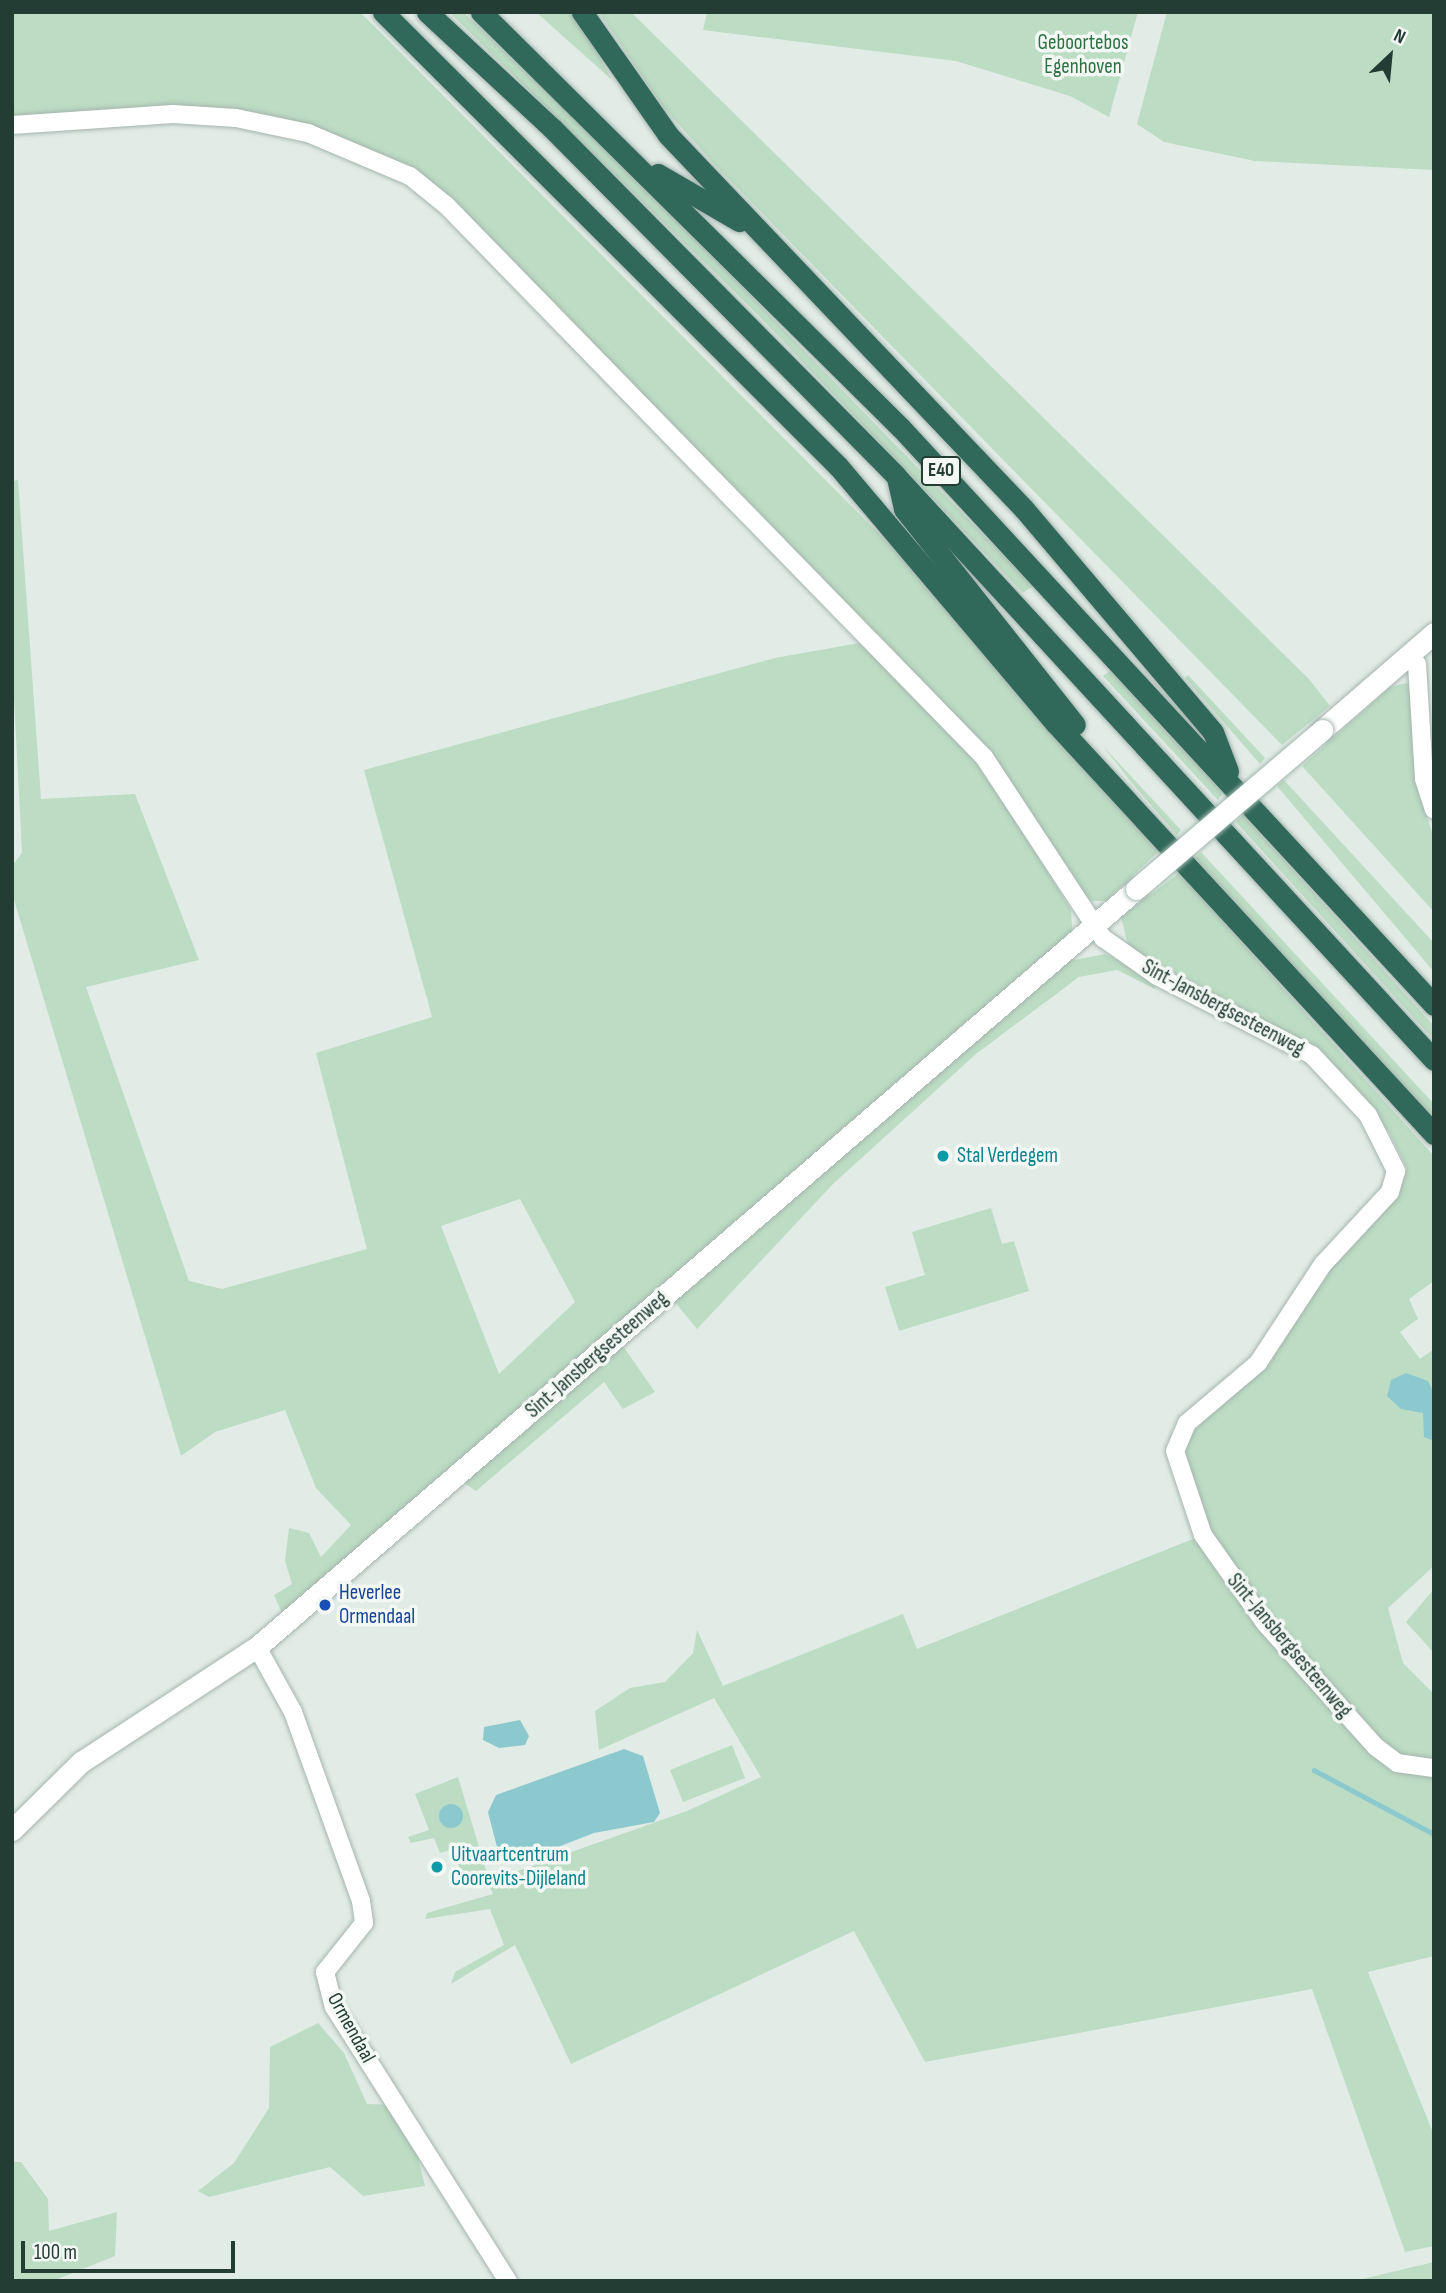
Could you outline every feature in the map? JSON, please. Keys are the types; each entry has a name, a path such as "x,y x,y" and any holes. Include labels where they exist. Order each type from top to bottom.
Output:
{"highway":[{"path":"383,12 829,456 1056,723 1145,816 1434,1134"},
{"name":"E40","path":"427,12 552,128 896,476 1434,1060"},
{"name":"E40","path":"481,12 642,166 901,428 1233,782 1434,1005"},
{"path":"582,12 668,135 1024,509 1213,732 1233,782"},
{"path":"642,166 708,200 771,246"},
{"path":"896,476 904,509 1145,816"}],"main road":[{"name":"Sint-Jansbergsesteenweg","path":"12,1830 81,1762 257,1647 1434,633"}],"street":[{"path":"12,125 173,114 236,118 308,133 410,176 446,205 984,757 1095,925"},
{"path":"1417,664 1424,779 1434,808"},
{"name":"Sint-Jansbergsesteenweg","path":"1095,925 1103,938 1157,976 1312,1055 1388,1143 1396,1171 1390,1192 1323,1264 1258,1363 1187,1423 1175,1451 1203,1535 1244,1598 1376,1747 1397,1763 1434,1768"},
{"name":"Ormendaal","path":"257,1647 293,1712 361,1902 363,1923 326,1972 334,2007 508,2281"}],"green space":[{"path":"12,12 360,12 901,556 1159,851 1106,901 1087,901 1021,804 417,174 232,111 12,119"},
{"path":"449,12 463,12 636,178 1033,586 1023,593 759,316"},
{"path":"536,12 575,12 612,80 546,21"},
{"path":"599,12 631,12 1309,679 1330,706 1282,745 715,165 663,107"},
{"name":"Geboortebos Egenhoven","path":"707,12 1138,12 1109,117 1070,96 956,61 703,30"},
{"name":"Geboortebos Egenhoven","path":"1167,12 1434,12 1434,170 1255,161 1164,142 1137,124"},
{"path":"18,480 41,799 135,794 199,960 86,987 189,1281 222,1289 367,1249 316,1053 432,1017 364,770 775,658 865,642 988,775 1071,910 1074,960 1105,954 1157,980 1155,989 1117,970 1079,977 976,1054 833,1184 697,1329 675,1302 623,1346 655,1392 623,1409 604,1382 476,1491 455,1477 286,1622 274,1595 292,1584 285,1561 289,1528 309,1533 321,1557 351,1525 316,1488 285,1410 215,1432 181,1456 12,893 12,866 22,853 12,659 12,481","holes":["520,1199 575,1302 499,1374 441,1226"]},
{"path":"1110,671 1223,793 1218,800 1103,676"},
{"path":"1188,675 1265,758 1260,764 1185,678"},
{"path":"1406,683 1414,688 1419,793 1434,838 1434,912 1302,766 1390,687"},
{"path":"1102,745 1181,830 1177,835 1136,788"},
{"path":"1284,780 1434,943 1434,972 1277,786"},
{"path":"1243,815 1434,1026 1434,1040 1236,822"},
{"path":"1201,852 1434,1104 1434,1120 1195,858"},
{"path":"1179,873 1434,1156 1434,1281 1409,1299 1418,1319 1400,1332 1420,1359 1434,1349 1434,1566 1388,1608 1403,1663 1434,1694 1434,1956 1368,1972 1434,2135 1434,2246 1405,2252 1312,1989 925,2062 854,1931 571,2064 515,1945 451,1984 455,1972 504,1945 490,1909 425,1919 427,1913 493,1894 487,1882 687,1811 761,1777 714,1698 599,1750 595,1711 630,1688 665,1682 693,1653 697,1630 723,1686 903,1614 917,1649 1203,1535 1180,1456 1193,1428 1264,1368 1334,1261 1400,1189 1407,1168 1389,1132 1316,1050 1129,949 1121,917"},
{"path":"991,1208 1002,1244 1014,1241 1029,1291 899,1331 885,1287 925,1275 912,1232"},
{"path":"1434,1589 1434,1653 1406,1622"},
{"path":"732,1745 745,1778 683,1802 670,1770"},
{"path":"458,1777 488,1877 465,1885 453,1849 440,1853 434,1838 411,1843 408,1837 429,1830 415,1794"},
{"path":"318,2023 344,2053 367,2104 396,2105 412,2132 425,2186 363,2196 330,2167 209,2197 198,2191 234,2163 269,2108 270,2047"},
{"path":"12,2162 21,2162 48,2199 49,2231 117,2212 115,2256 53,2281 12,2281"},
{"path":"1434,2262 1434,2281 1354,2281"}],"water":[{"path":"1406,1373 1428,1381 1434,1394 1434,1441 1424,1437 1423,1413 1401,1409 1387,1396 1391,1380"},
{"path":"520,1720 529,1736 525,1745 499,1748 483,1740 484,1727"},
{"path":"624,1749 643,1756 660,1813 654,1822 594,1833 517,1863 499,1855 488,1812 496,1795"},
{"path":"451,1804 460,1807 463,1816 460,1825 451,1828 442,1825 439,1816 442,1807"}],"waterway":[{"path":"1314,1770 1434,1834"}],"place":[{"name":"Stal Verdegem","path":"943,1156"},
{"name":"Heverlee Ormendaal","path":"325,1605"},
{"name":"Uitvaartcentrum Coorevits-Dijleland","path":"437,1867"}]}
